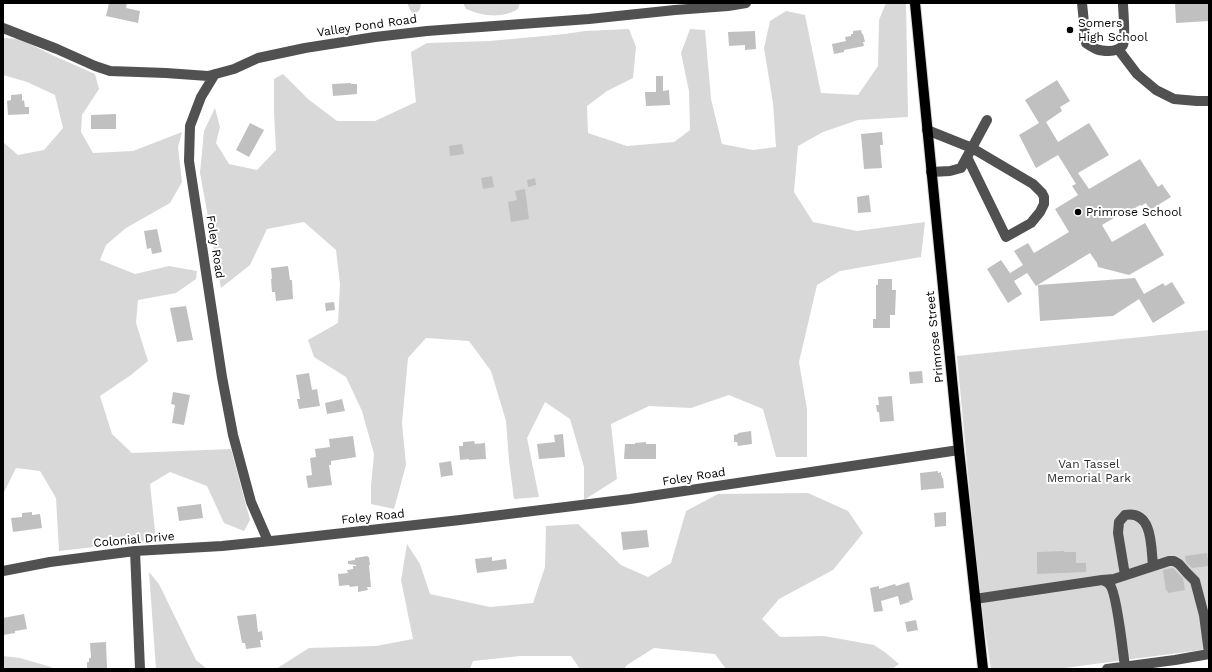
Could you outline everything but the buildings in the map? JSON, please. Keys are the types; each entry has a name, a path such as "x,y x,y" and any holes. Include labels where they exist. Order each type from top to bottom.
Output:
{"main road":[{"name":"Primrose Street","path":"915,3 959,450 983,669"}],"street":[{"name":"Valley Pond Road","path":"3,28 110,71 208,76 234,69 258,58 305,48 375,37 428,31 589,19 746,3"},
{"path":"1082,3 1086,43 1096,50 1112,51 1123,45 1122,3"},
{"path":"1118,49 1137,74 1156,90 1174,99 1209,101"},
{"name":"Foley Road","path":"215,74 201,97 190,126 189,161 222,377 233,435 251,502 268,541 460,520 630,499 959,450"},
{"path":"932,172 950,171 961,168 987,120"},
{"path":"927,130 972,148 1033,184 1042,193 1044,197 1044,204 1040,212 1031,223 1006,237 967,157"},
{"path":"1125,575 1118,533 1119,522 1125,515 1136,515 1146,524 1150,536 1153,566"},
{"name":"Colonial Drive","path":"3,571 50,562 135,551 222,546 268,541"},
{"path":"135,551 140,669"},
{"path":"975,599 1106,582 1114,578 1169,561 1174,561 1179,564 1195,581 1204,615 1209,654 1176,665 1107,669"},
{"path":"1106,582 1112,588 1117,610 1125,667"}],"green space":[{"path":"407,3 421,3 420,9 415,15 410,10"},
{"path":"463,3 520,3 518,9 512,12 499,15 485,15 466,9"},
{"path":"886,3 906,3 908,117 858,120 823,132 798,146 794,192 813,222 857,231 925,222 921,257 840,271 817,285 799,362 807,409 807,457 776,457 763,409 729,395 691,408 649,406 611,424 617,479 584,500 584,467 570,419 545,402 527,438 539,497 514,499 506,421 491,371 469,341 426,338 408,358 402,423 406,465 394,509 371,504 374,454 362,411 346,377 314,357 308,340 338,323 340,284 336,250 304,222 267,229 250,265 221,288 200,173 204,131 215,108 220,127 216,143 229,164 257,170 276,150 274,79 283,74 308,99 337,121 375,121 416,102 411,52 427,43 490,41 585,31 629,29 636,47 633,78 607,91 587,106 588,133 627,146 674,142 690,130 689,91 681,53 690,29 705,30 711,99 722,144 753,150 776,147 773,103 764,48 770,21 786,11 805,15 821,93 858,95 878,66 879,20"},
{"path":"3,38 20,39 95,74 99,89 82,115 81,132 93,153 133,151 182,132 178,147 182,182 170,203 126,228 106,245 100,260 135,274 169,266 197,271 196,279 176,293 138,300 136,323 148,361 131,375 100,396 112,434 132,453 231,449 250,520 244,531 224,523 207,486 170,472 150,484 156,540 59,551 56,498 40,471 16,468 3,494 3,142 18,155 44,150 63,128 55,95 27,82 3,75"},
{"name":"Van Tassel Memorial Park","path":"1209,330 1209,649 1057,669 991,669 976,560 957,356"},
{"path":"808,493 848,511 863,533 833,570 779,599 762,619 780,637 824,636 874,645 899,664 892,669 726,669 715,654 654,648 627,665 624,669 580,669 571,656 520,656 473,661 470,669 276,669 309,648 376,646 413,639 401,580 407,544 420,564 430,594 490,607 533,603 545,567 546,526 578,524 621,565 648,577 671,563 686,511 718,494"},
{"path":"149,572 159,584 196,660 207,669 156,669"},
{"path":"3,656 20,658 51,667 53,669 3,669"}],"place":[{"name":"Somers High School","path":"1070,30"},
{"name":"Primrose School","path":"1078,212"}]}
